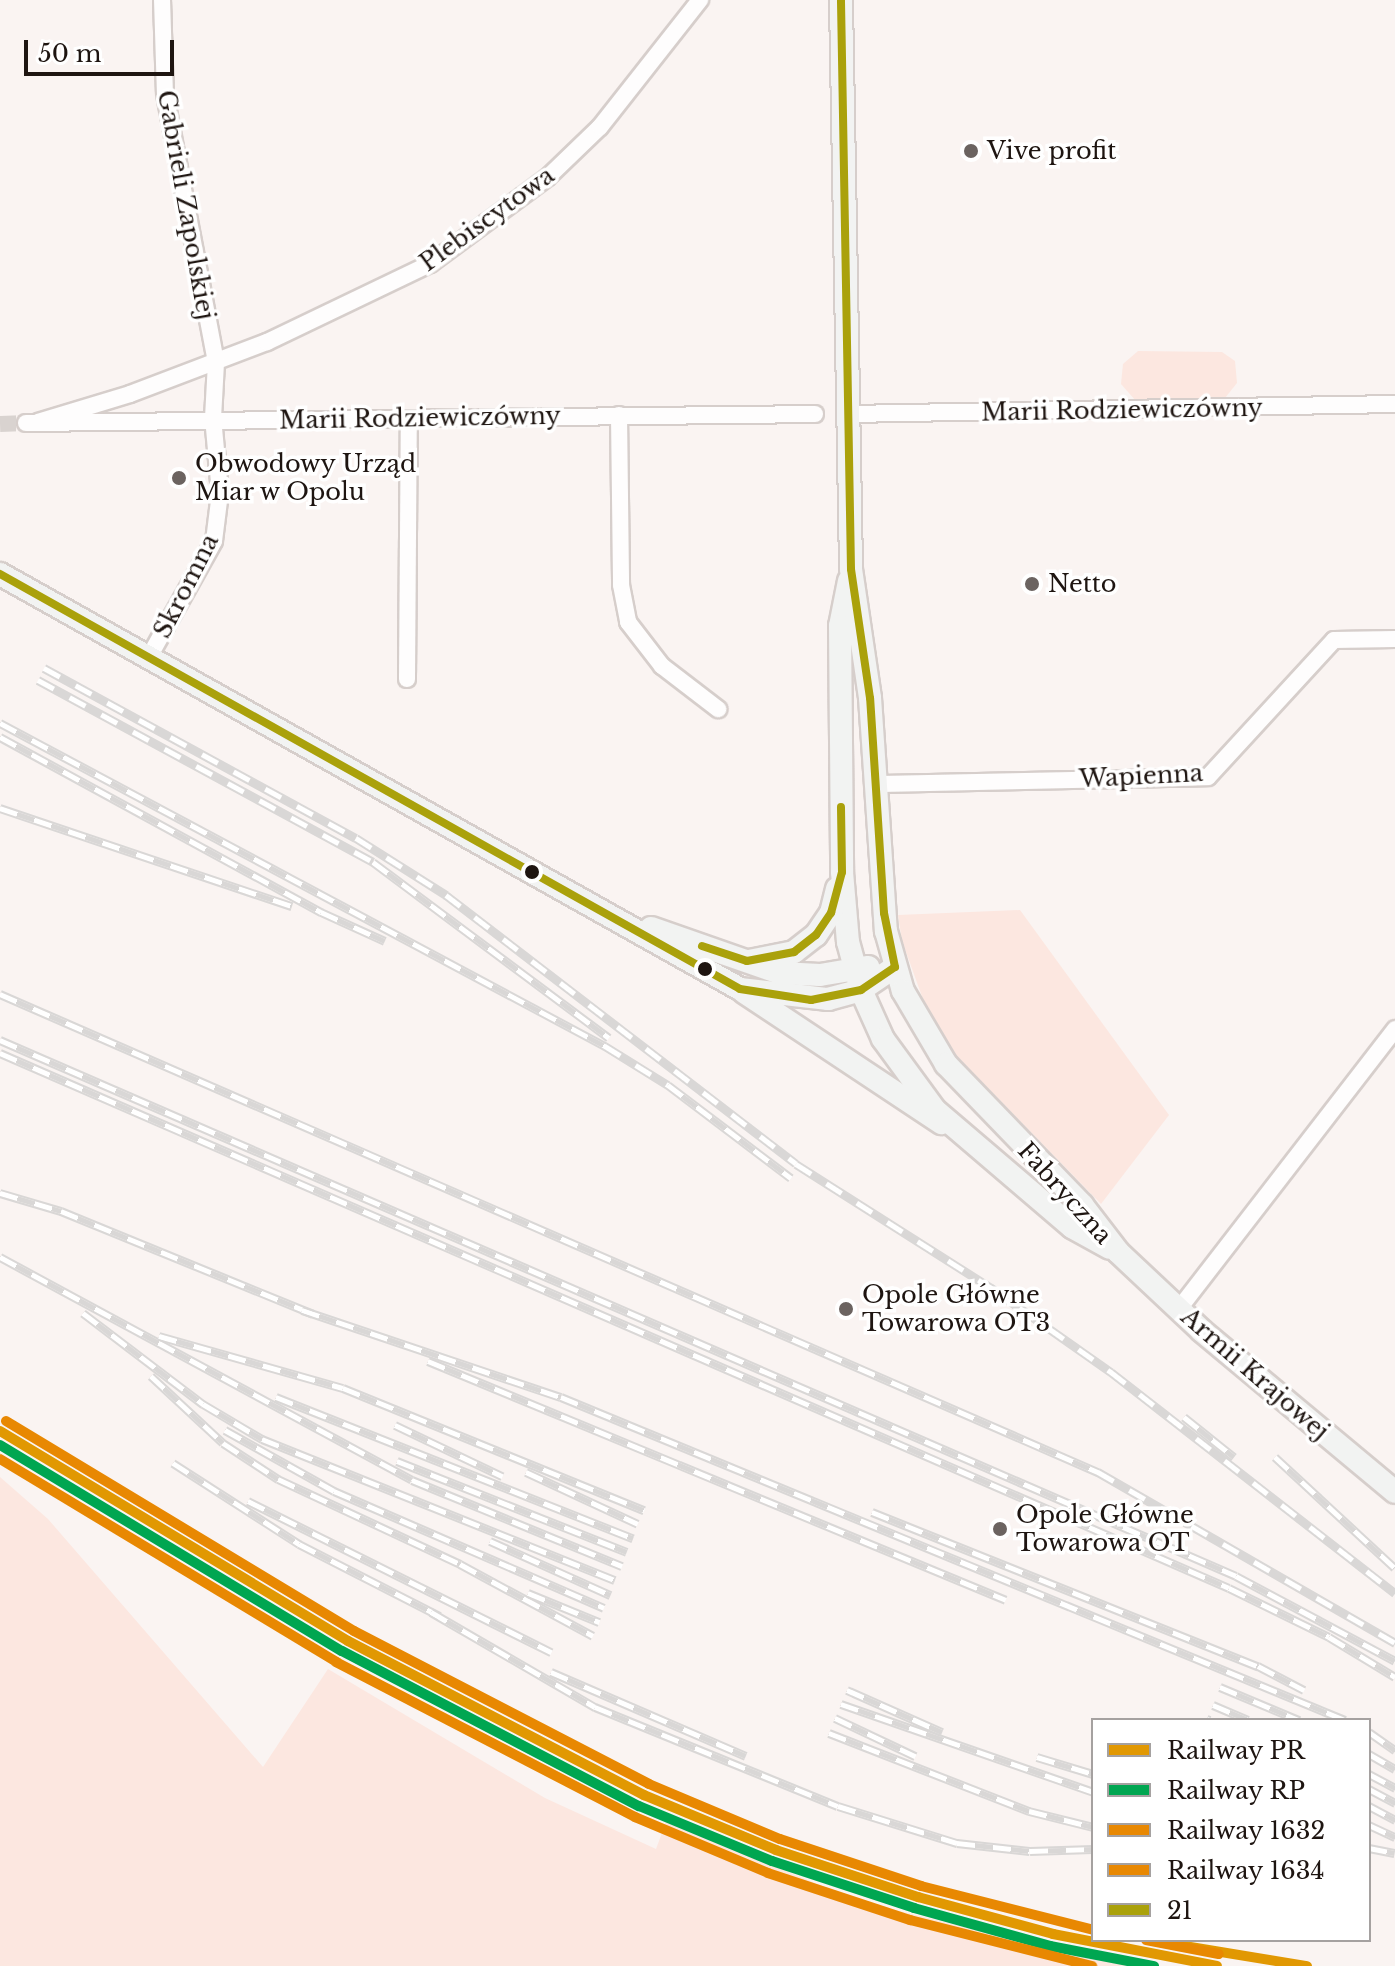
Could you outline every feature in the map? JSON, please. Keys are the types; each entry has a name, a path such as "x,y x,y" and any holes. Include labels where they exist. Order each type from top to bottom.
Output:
{"main road":[{"name":"Fabryczna","path":"841,0 851,569 877,784 884,913 895,967 915,1018 946,1064 1091,1215 1118,1252"},
{"name":"Fabryczna","path":"851,569 840,626 842,872 854,968 861,990 897,1061 956,1131 1072,1227 1118,1252"},
{"path":"0,574 620,917 740,989 910,1107 956,1131"},
{"path":"747,961 794,952 816,935 831,913 842,872"},
{"path":"620,917 747,961 806,976 854,968 895,967"},
{"path":"740,989 811,1000 861,990 895,967"},
{"name":"Armii Krajowej","path":"1118,1252 1178,1310 1395,1492"}],"street":[{"name":"Gabrieli Zapolskiej","path":"162,0 165,95 216,362"},
{"name":"Plebiscytowa","path":"32,422 216,362 386,289 477,231 548,177 600,127 700,0"},
{"path":"213,418 216,362"},
{"name":"Marii Rodziewiczówny","path":"849,414 1395,404"},
{"name":"Marii Rodziewiczówny","path":"32,422 815,414"},
{"path":"619,415 621,585 628,622 662,666 718,709"},
{"name":"Skromna","path":"149,657 214,541 220,493 213,418"},
{"path":"407,679 409,419"},
{"name":"Wapienna","path":"877,784 1208,777 1334,640 1395,639"},
{"path":"1178,1310 1395,1029"}],"shaded area":[{"path":"1138,351 1222,352 1235,361 1237,383 1217,408 1143,409 1121,384 1123,364"},
{"path":"1020,910 1169,1115 1101,1204 954,1053 928,1013 902,941 898,915"},
{"path":"0,1477 48,1519 263,1767 328,1669 545,1798 656,1849 666,1822 859,1901 1049,1948 1152,1966 0,1966"}],"tunnel":[{"path":"0,424 26,423"}],"railway":[{"path":"44,668 356,838 446,895 796,1164 990,1287 1111,1372 1395,1593"},
{"path":"38,680 373,862 609,1038"},
{"path":"0,723 605,1046 668,1085 791,1178"},
{"path":"0,737 321,912 385,941"},
{"path":"0,808 292,906"},
{"path":"0,994 1098,1472 1395,1643"},
{"path":"0,1040 1236,1576 1395,1661"},
{"path":"0,1053 1229,1588 1329,1637 1395,1677"},
{"path":"0,1193 61,1211 313,1314"},
{"path":"0,1257 412,1480 622,1566"},
{"path":"302,1310 561,1397 1340,1718"},
{"path":"83,1313 203,1404 262,1439 615,1580"},
{"path":"159,1336 343,1388 644,1510"},
{"path":"428,1361 1006,1600"},
{"path":"151,1376 223,1443 278,1479 460,1564 593,1636"},
{"path":"276,1397 633,1538"},
{"path":"1184,1417 1234,1457"},
{"path":"395,1425 502,1476"},
{"path":"225,1430 334,1491 604,1608"},
{"path":"1275,1457 1395,1568"},
{"path":"397,1461 627,1552"},
{"path":"173,1463 299,1544 440,1616"},
{"path":"526,1472 638,1524"},
{"path":"248,1501 551,1652"},
{"path":"872,1512 1258,1666 1304,1690"},
{"path":"490,1541 610,1595"},
{"path":"528,1593 599,1622"},
{"path":"431,1612 595,1707 838,1806 957,1843 1030,1851 1091,1849"},
{"path":"551,1672 746,1756"},
{"path":"1220,1687 1294,1718"},
{"path":"847,1690 942,1732"},
{"path":"841,1704 1091,1791"},
{"path":"1213,1705 1243,1718"},
{"path":"835,1718 915,1756"},
{"path":"829,1733 1029,1811 1091,1826"},
{"path":"1371,1733 1395,1750"},
{"path":"1371,1755 1395,1769"},
{"path":"1037,1757 1091,1773"},
{"path":"1371,1775 1395,1788"},
{"path":"1371,1790 1395,1803"},
{"path":"1371,1807 1395,1820"},
{"path":"1371,1826 1395,1837"},
{"path":"1371,1848 1395,1853"}],"rail line":[{"name":"1632","path":"6,1421 354,1631 649,1784 780,1839 921,1886 1091,1929"},
{"name":"PR","path":"0,1431 348,1641 644,1795 776,1850 918,1897 1091,1941"},
{"name":"RP","path":"0,1445 342,1651 639,1806 772,1861 914,1908 1050,1946 1154,1966"},
{"name":"1634","path":"0,1459 336,1662 635,1817 768,1873 910,1920 1092,1966"},
{"name":"PR","path":"1094,1942 1217,1966"},
{"name":"1632","path":"1156,1942 1219,1954"},
{"name":"PR","path":"1160,1942 1307,1966"}],"transit line":[{"name":"21","path":"0,574 740,989 811,1000 861,990 895,967 884,913 870,698 851,569 841,0"},
{"name":"21","path":"702,946 747,961 794,952 816,935 831,913 842,872 841,807"}],"place":[{"name":"Vive profit","path":"971,151"},
{"name":"Obwodowy Urząd Miar w Opolu","path":"179,478"},
{"name":"Netto","path":"1032,584"},
{"name":"Opole Główne Towarowa OT3","path":"846,1309"},
{"name":"Opole Główne Towarowa OT","path":"1000,1529"}]}
